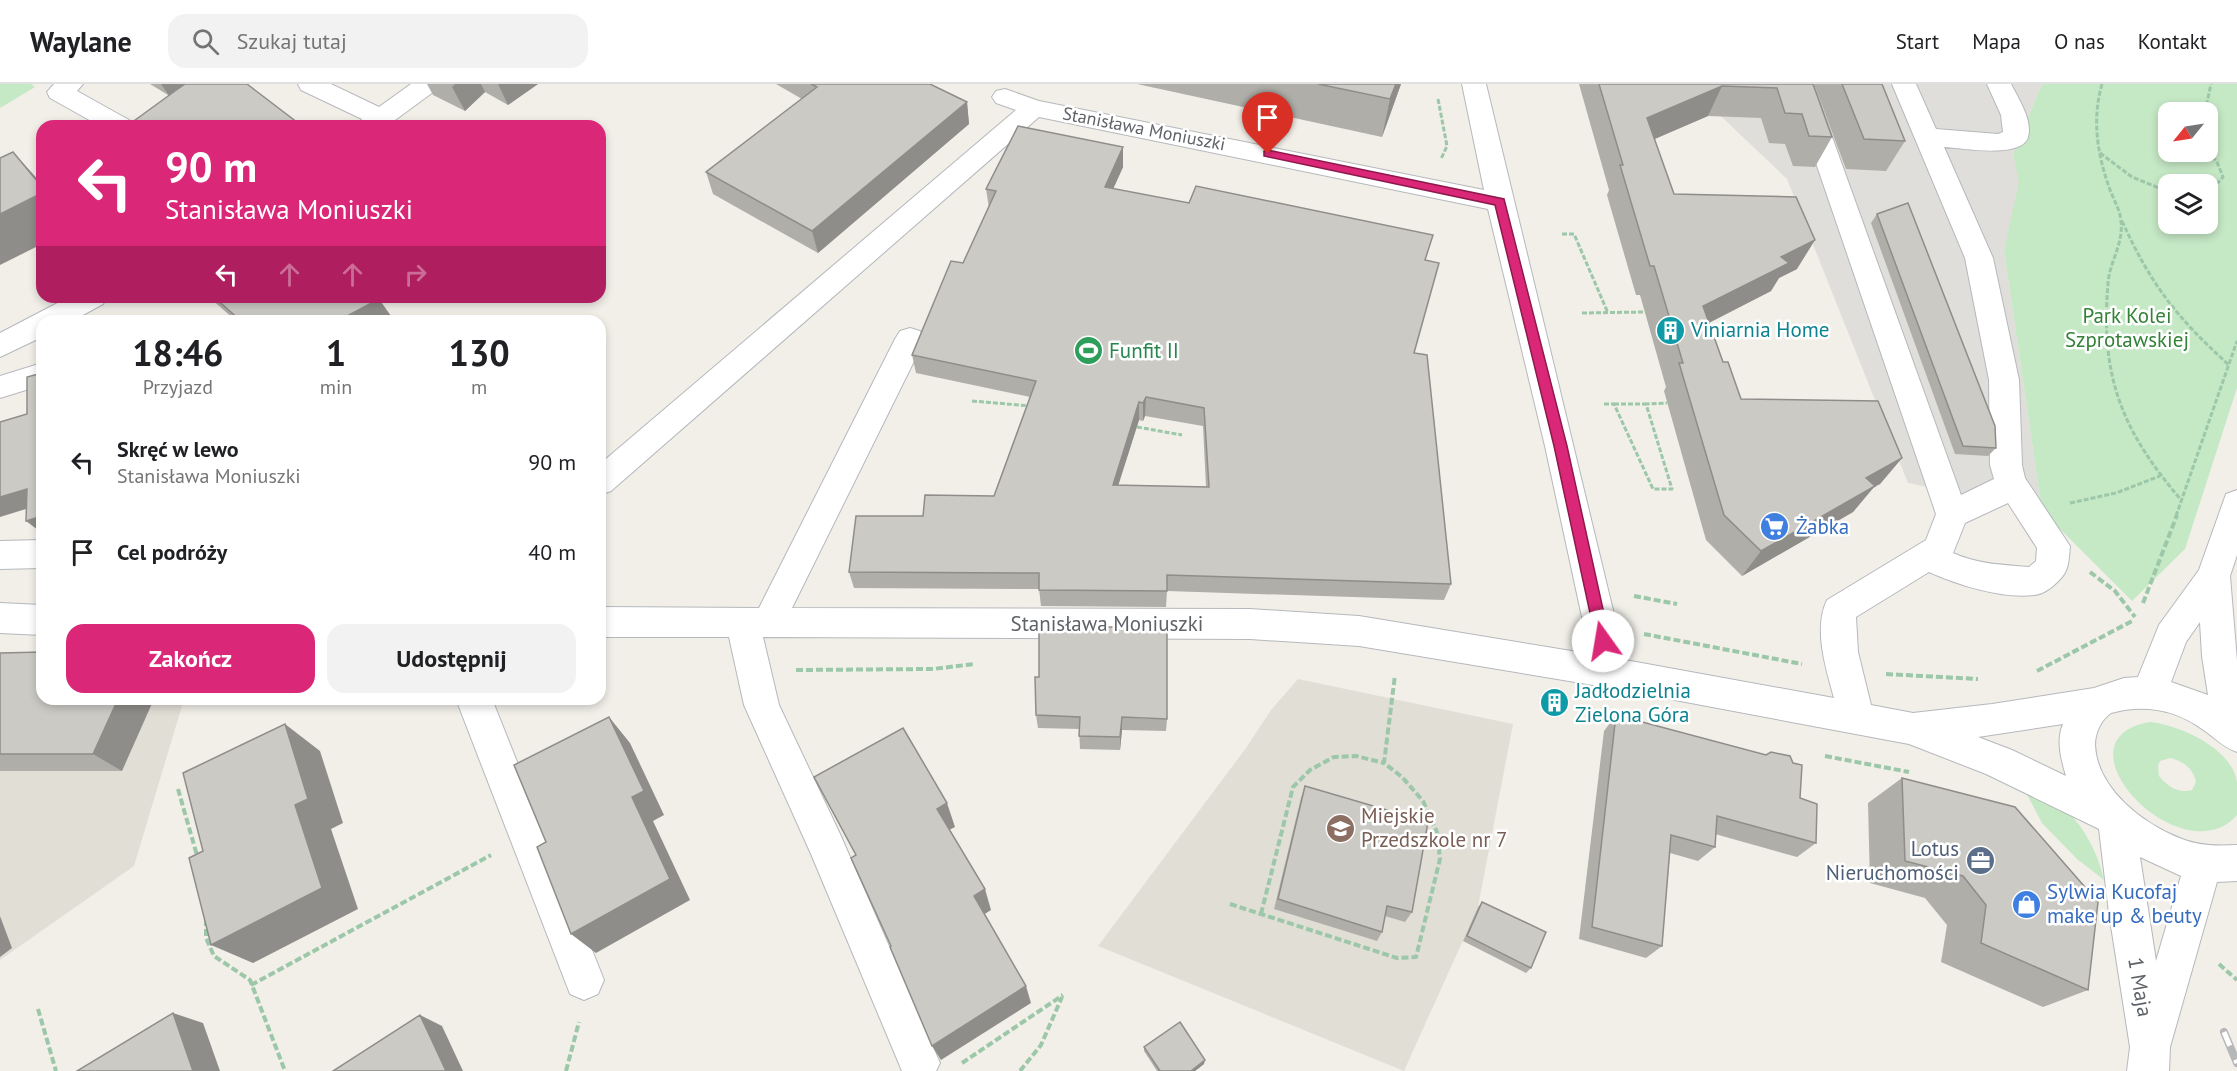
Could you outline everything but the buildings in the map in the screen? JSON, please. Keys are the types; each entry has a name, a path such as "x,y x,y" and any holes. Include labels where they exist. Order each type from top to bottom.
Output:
{"street":[{"path":"71,84 59,92 109,120"},
{"path":"310,84 373,120"},
{"path":"379,120 427,84"},
{"path":"1474,84 1611,672"},
{"path":"1801,84 1952,514 1939,549 1839,610 1837,628 1844,672 1858,718"},
{"path":"1904,84 1979,258 2004,380 2006,465 2011,482 2054,546 2051,567 2035,581 1993,578 1960,571 1927,556"},
{"path":"1927,137 2001,143 2016,136 2013,115 1999,84"},
{"name":"Stanisława Moniuszki","path":"1005,97 1034,108 1500,202"},
{"path":"606,476 1034,108"},
{"path":"59,315 82,303"},
{"path":"0,346 36,327"},
{"path":"910,339 757,623 745,631 756,670 762,705 827,847 919,1063"},
{"path":"0,387 36,376"},
{"path":"1952,514 2004,490 2011,482"},
{"path":"2150,693 2171,634 2214,576 2237,503"},
{"path":"0,555 36,554"},
{"path":"2214,576 2219,656 2234,733"},
{"path":"0,618 36,620"},
{"name":"Stanisława Moniuszki","path":"606,622 1261,625 1359,631 1611,672 1910,728 1999,762 2116,819"},
{"name":"Stanisława Moniuszki","path":"1910,728 1992,720 2096,703 2120,693 2150,693 2167,696 2199,709 2234,733"},
{"path":"2096,703 2077,732 2078,760 2092,790 2116,819 2148,843 2184,859 2220,863"},
{"path":"476,705 584,980"},
{"name":"1 Maja","path":"2116,819 2149,1059"},
{"name":"1 Maja","path":"2149,1059 2220,863"}],"path":[{"path":"2102,84 2098,95 2095,121 2099,153 2121,221 2145,270 2168,303 2191,332 2229,365"},
{"path":"2207,102 2211,84"},
{"path":"1437,94 1447,146 1438,166"},
{"path":"2099,153 2126,174 2158,189"},
{"path":"2217,162 2223,177 2218,181"},
{"path":"2121,221 2120,242 2110,265 2104,306 2105,355 2116,395 2131,430 2160,476 2182,501"},
{"path":"1562,234 1574,234 1608,313"},
{"path":"1582,313 1645,312"},
{"path":"2030,676 2076,649 2136,619 2182,501 2237,341"},
{"path":"972,401 1035,407"},
{"path":"1604,404 1667,403"},
{"path":"1614,404 1653,489 1672,489 1646,404"},
{"path":"1137,427 1182,435"},
{"path":"2011,482 2028,494 2073,504 2116,493 2160,476"},
{"path":"2054,546 2115,591 2136,619"},
{"path":"1628,595 1677,604"},
{"path":"1636,633 1844,672 1985,680"},
{"path":"756,670 933,669"},
{"path":"1384,763 1396,670"},
{"path":"1822,755 1915,773"},
{"path":"1230,904 1397,958 1416,957 1440,859 1437,832 1423,801 1402,777 1384,763 1356,756 1334,758 1310,770 1293,787 1262,914"},
{"path":"178,789 199,863"},
{"path":"251,985 527,835"},
{"path":"206,916 206,938 214,956 250,980 285,1071"},
{"path":"2214,960 2237,980"},
{"path":"566,1071 583,1005 584,980"},
{"path":"960,1065 1063,995 1041,1045 1020,1071"},
{"path":"38,1009 56,1071"}],"shaded area":[{"path":"1687,84 2042,84 2013,154 2020,182 2004,250 2042,511 1908,483 1787,179"},
{"path":"0,672 36,695 36,705 182,705 134,866 0,960"},
{"name":"Miejskie Przedszkole nr 7","path":"1298,679 1513,724 1478,907 1404,1071 1098,946 1246,748 1271,710"}],"green space":[{"path":"0,84 31,84 35,87 0,108"},
{"name":"Park Kolei Szprotawskiej","path":"2042,84 2237,84 2237,388 2185,549 2132,601 2042,511 2004,250 2019,182 2013,154"},
{"path":"2150,722 2162,724 2189,733 2215,749 2233,770 2237,782 2237,815 2213,830 2186,829 2159,818 2135,798 2119,776 2113,753 2122,733","holes":["2175,759 2187,766 2192,773 2196,782 2192,790 2182,791 2173,788 2159,776 2160,761"]},
{"path":"2021,783 2056,802 2080,825 2090,842 2104,880 2077,859 2042,823"}],"railway":[{"path":"2224,1032 2237,1063"}],"place":[{"name":"Viniarnia Home","path":"1670,330"},
{"name":"Funfit II","path":"1088,351"},
{"name":"Żabka","path":"1775,527"},
{"name":"Jadłodzielnia Zielona Góra","path":"1554,703"},
{"name":"Miejskie Przedszkole nr 7","path":"1340,828"},
{"name":"Lotus Nieruchomości","path":"1980,861"},
{"name":"Sylwia Kucofaj make up & beuty","path":"2026,904"}],"route":[{"path":"1268,154 1500,202 1560,446 1603,641"}]}
